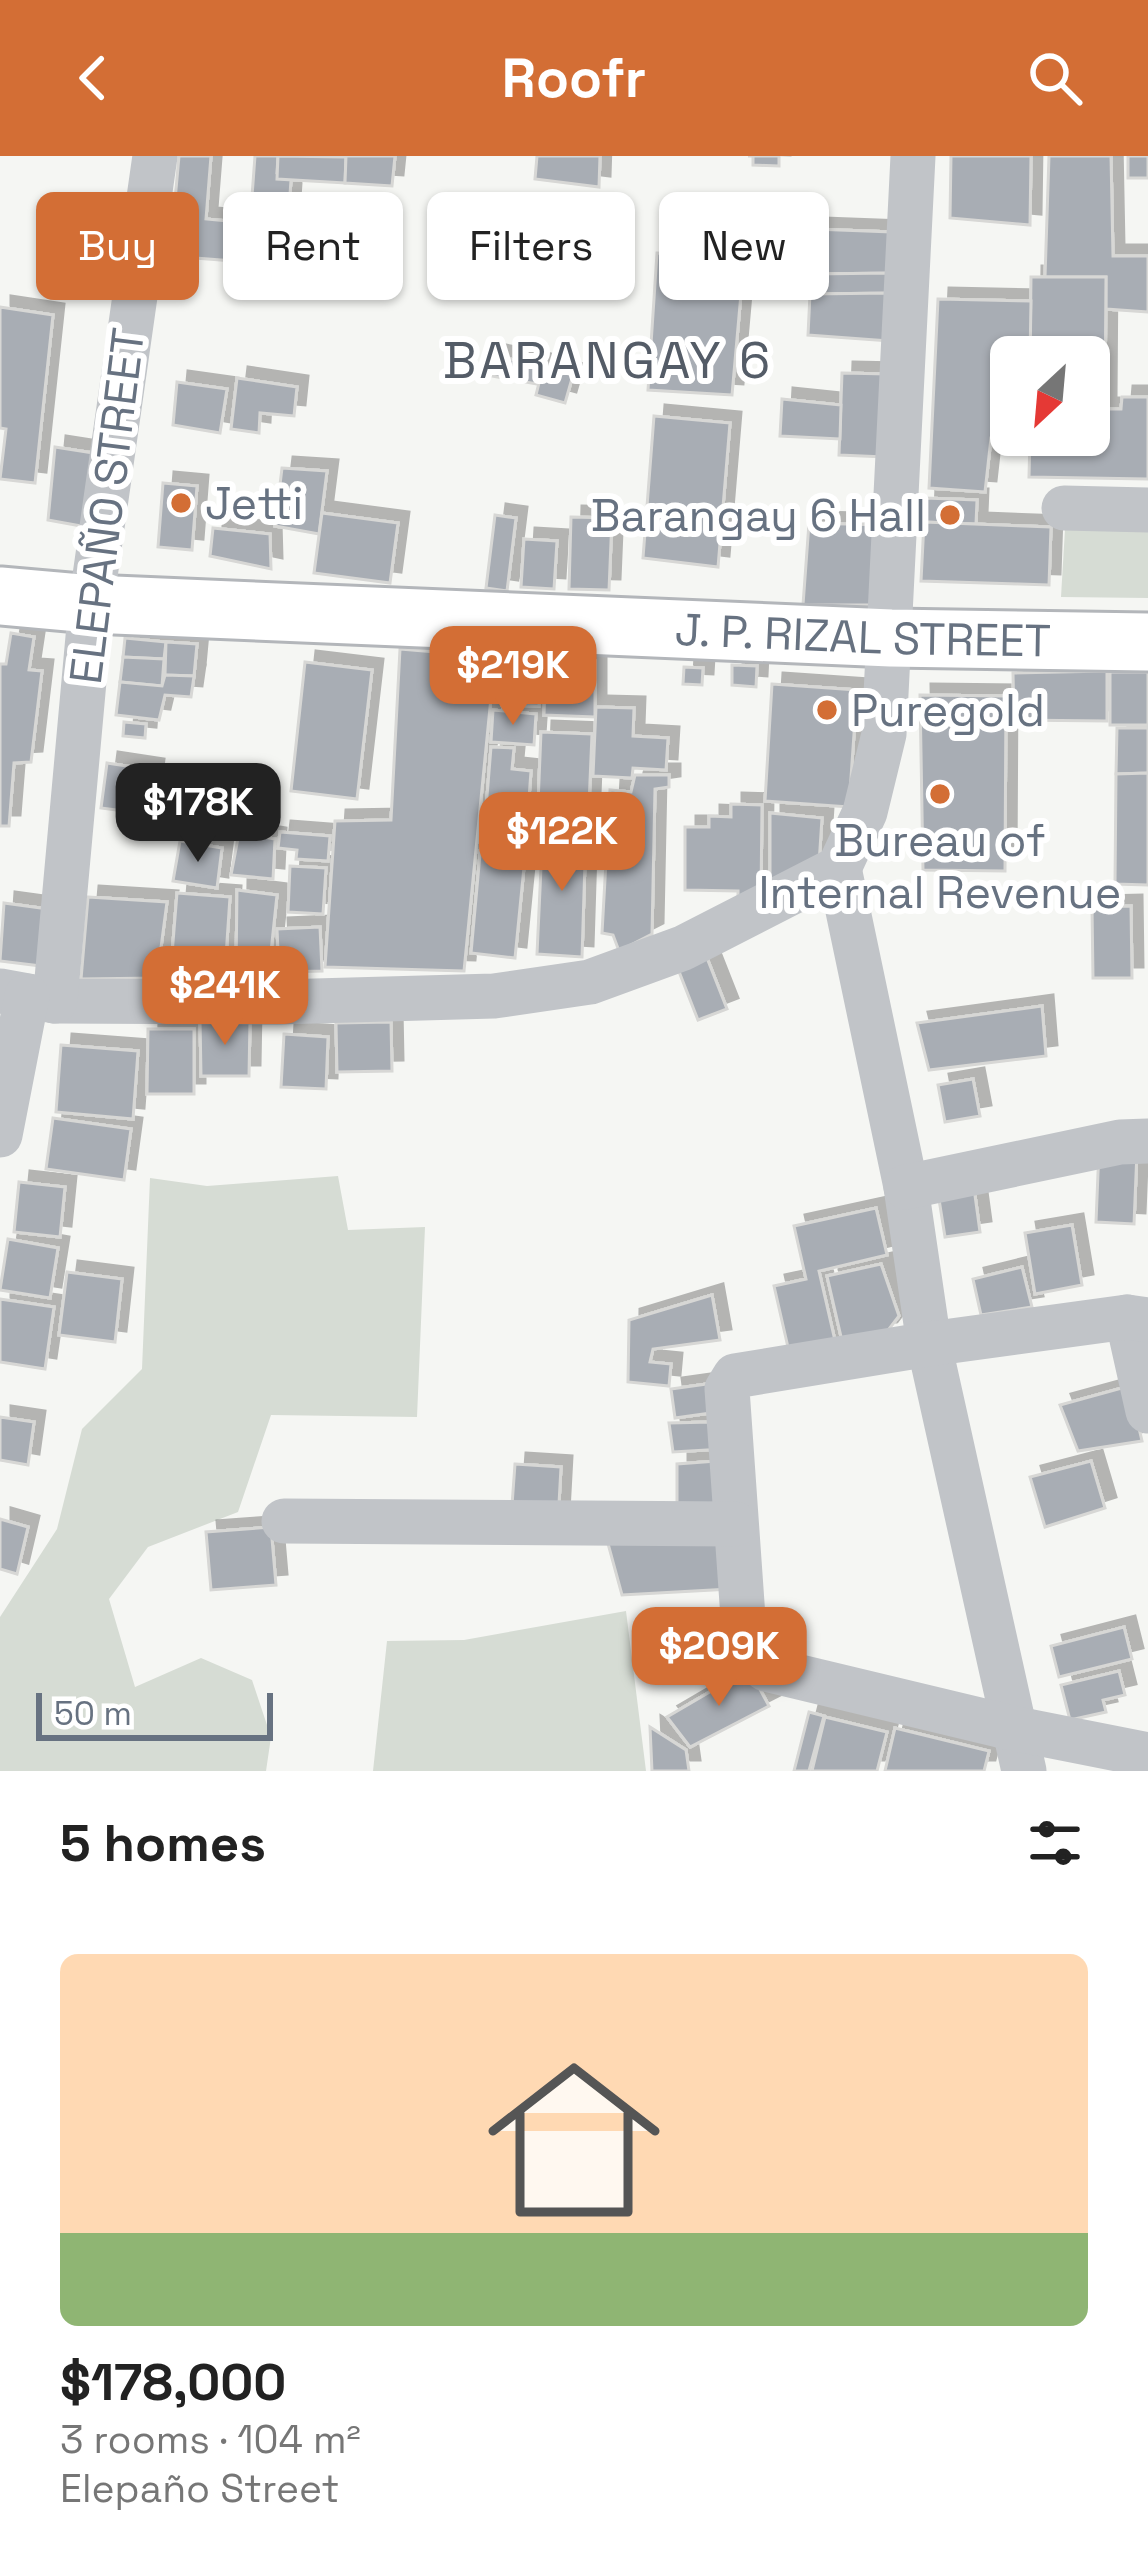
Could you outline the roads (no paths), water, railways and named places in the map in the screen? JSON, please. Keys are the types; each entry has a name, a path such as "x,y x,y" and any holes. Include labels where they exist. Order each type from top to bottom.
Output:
{"main road":[{"name":"J. P. RIZAL STREET","path":"0,596 91,604 891,638 1148,641"}],"street":[{"name":"ELEPAÑO STREET","path":"0,1136 91,604 155,156"},
{"path":"27,996 279,1002 470,997 590,982 683,948 839,868 866,812 884,734 913,156"},
{"path":"1064,508 1148,510"},
{"path":"839,868 906,1186 929,1343 1018,1749"},
{"path":"906,1186 1120,1142 1148,1141"},
{"path":"1148,1412 1138,1318 929,1343 730,1380 727,1389 745,1646 757,1663 1018,1749 1148,1755"},
{"path":"284,1521 735,1524"}],"place":[{"name":"Jetti","path":"181,503"},
{"name":"Barangay 6 Hall","path":"950,515"},
{"name":"Puregold","path":"827,710"},
{"name":"Bureau of Internal Revenue","path":"940,794"}],"district":[{"name":"BARANGAY 6","path":"608,360"}]}
